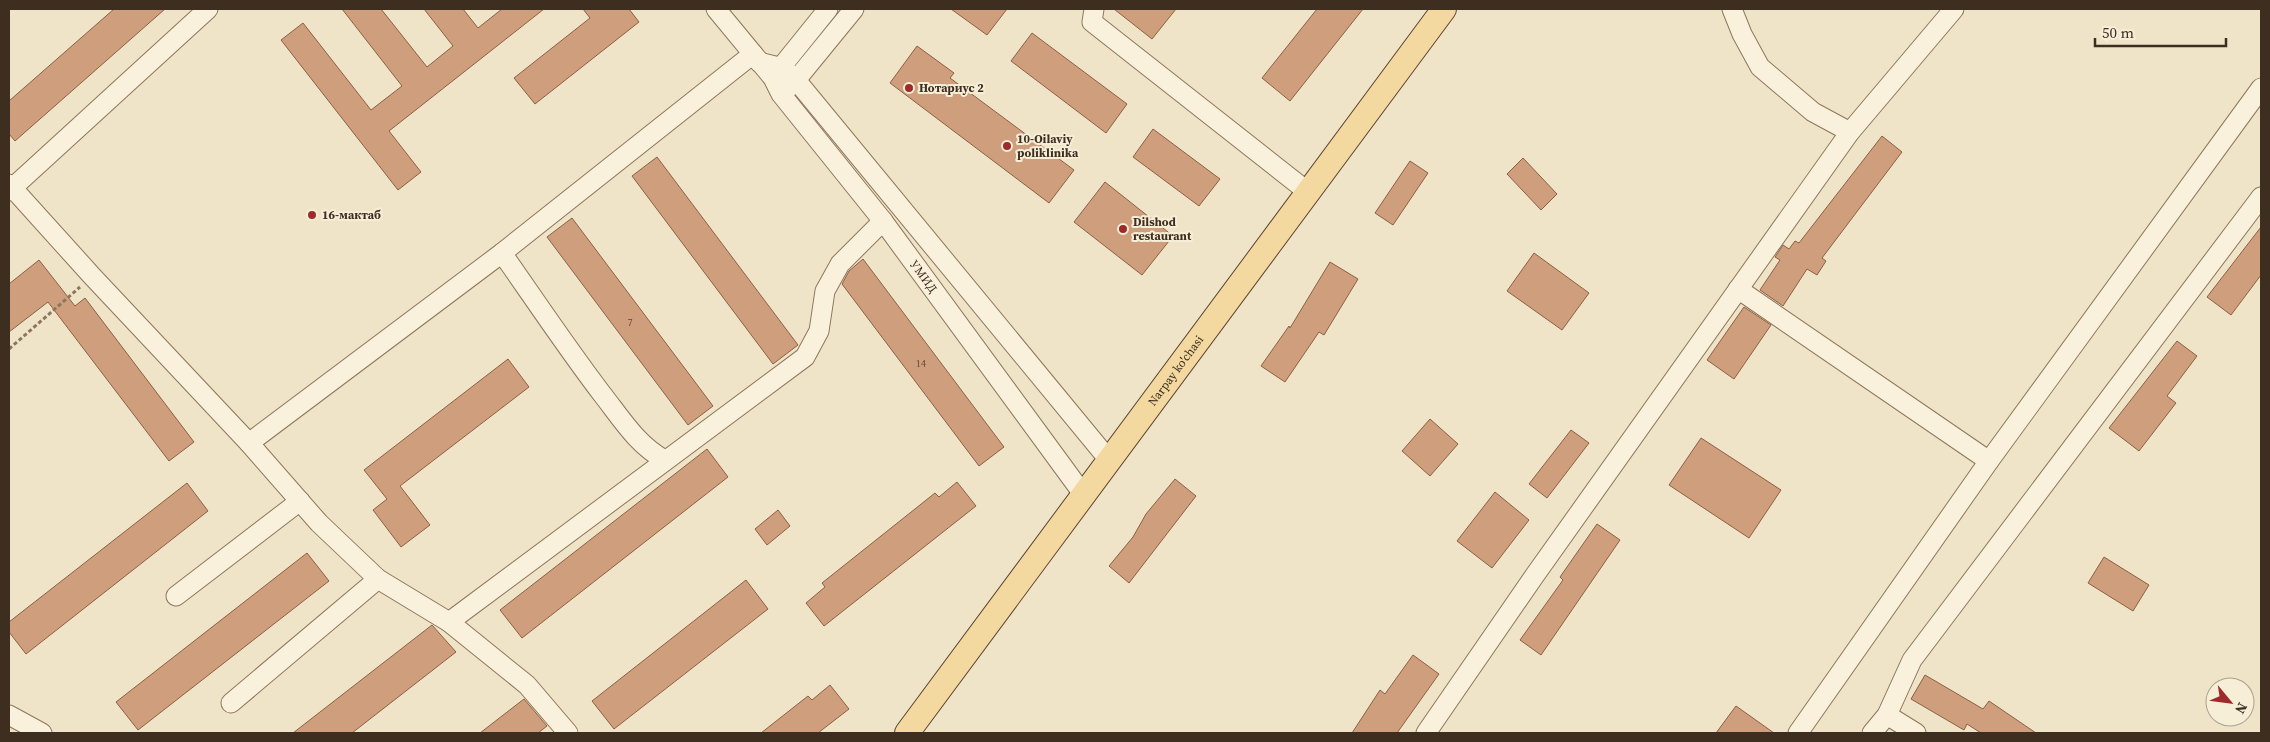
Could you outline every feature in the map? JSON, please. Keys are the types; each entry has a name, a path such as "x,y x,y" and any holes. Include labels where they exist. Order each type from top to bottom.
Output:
{"main road":[{"name":"Narpay ko'chasi","path":"907,733 1444,9"}],"street":[{"path":"208,9 10,188 249,443 319,523 378,579 449,622 527,685 568,733"},
{"path":"716,9 756,58 783,80"},
{"path":"783,80 828,9"},
{"path":"783,80 854,9"},
{"path":"1094,9 1092,22 1308,192"},
{"path":"1732,9 1742,34 1760,67 1813,112 1850,132"},
{"path":"1426,733 1535,574 1850,132 1954,9"},
{"path":"249,443 502,253 756,58"},
{"name":"УМИД","path":"783,80 883,221 1084,494"},
{"name":"УМИД","path":"783,80 1109,460"},
{"path":"1798,733 1989,461 2261,88"},
{"path":"1872,733 1887,715 1912,660 2261,197"},
{"path":"449,622 805,357 820,331 825,291 840,264 883,221"},
{"path":"502,253 572,355 636,438 651,452 665,460"},
{"path":"1738,289 1989,461"},
{"path":"176,596 300,501"},
{"path":"231,703 378,579"},
{"path":"9,715 42,733"},
{"path":"1887,715 1916,733"}],"path":[{"path":"9,349 92,276"}],"building":[{"path":"114,9 165,9 15,141 9,134 9,101"},
{"path":"342,9 381,9 427,67 453,46 424,9 463,9 478,28 502,9 544,9 389,131 421,172 398,190 281,40 303,23 371,110 402,86"},
{"path":"583,9 629,9 639,22 535,104 514,78 590,18"},
{"path":"951,9 1007,9 987,35"},
{"path":"1114,9 1176,9 1152,39"},
{"path":"1317,9 1363,9 1290,101 1262,78"},
{"path":"1032,33 1127,104 1106,133 1011,61"},
{"name":"10-Oilaviy poliklinika","path":"917,46 954,73 950,78 1074,170 1049,203 890,83"},
{"path":"1153,129 1220,179 1199,206 1133,157"},
{"path":"1882,136 1902,152 1822,258 1826,261 1817,275 1807,269 1783,306 1760,290 1780,260 1775,257 1783,245 1789,249 1795,241 1799,243"},
{"path":"657,157 798,345 773,364 632,176"},
{"path":"1523,158 1557,194 1541,210 1507,174"},
{"path":"1410,161 1428,173 1393,225 1375,213"},
{"name":"Dilshod restaurant","path":"1105,182 1173,236 1142,275 1074,222"},
{"path":"572,218 713,406 688,425 547,237"},
{"path":"2261,227 2261,275 2231,315 2207,297"},
{"path":"1534,253 1589,293 1562,330 1507,291"},
{"path":"863,259 1004,447 979,466 842,284 849,271"},
{"path":"39,260 75,306 85,298 194,442 169,461 48,302 9,332 9,284"},
{"path":"1330,262 1358,279 1324,335 1319,332 1285,382 1261,366 1289,326 1290,328"},
{"path":"1744,307 1771,325 1734,379 1707,360"},
{"path":"2177,341 2197,356 2167,396 2176,403 2139,451 2109,428"},
{"path":"508,359 529,387 400,486 430,525 401,547 373,510 387,499 364,470"},
{"path":"1430,419 1458,444 1430,476 1402,451"},
{"path":"1571,430 1589,443 1547,498 1529,484"},
{"path":"1701,438 1781,490 1749,538 1669,485"},
{"path":"707,449 728,477 522,638 500,610"},
{"path":"1175,479 1196,496 1129,583 1109,566 1133,537 1146,514"},
{"path":"957,482 976,506 824,626 806,603 825,587 822,583 935,493 939,497"},
{"path":"187,483 208,511 26,654 9,632 9,622"},
{"path":"1495,492 1529,520 1492,568 1457,541"},
{"path":"778,510 790,526 767,545 755,529"},
{"path":"1597,524 1620,540 1541,655 1520,640 1563,580 1560,577"},
{"path":"307,553 329,581 138,730 116,702"},
{"path":"2104,557 2149,585 2133,611 2088,583"},
{"path":"746,580 768,609 614,729 592,701"},
{"path":"432,625 456,652 352,733 293,733"},
{"path":"1413,655 1439,674 1397,733 1352,733 1380,690 1385,694"},
{"path":"1925,675 1983,709 1989,701 2036,733 1981,733 1967,724 1964,730 1911,699"},
{"path":"830,685 849,709 818,733 761,733 808,696 812,700"},
{"path":"524,699 547,726 538,733 480,733"},
{"path":"1736,706 1774,733 1716,733"}],"place":[{"name":"Нотариус 2","path":"909,88"},
{"name":"10-Oilaviy poliklinika","path":"1007,146"},
{"name":"16-мактаб","path":"312,215"},
{"name":"Dilshod restaurant","path":"1123,229"}]}
